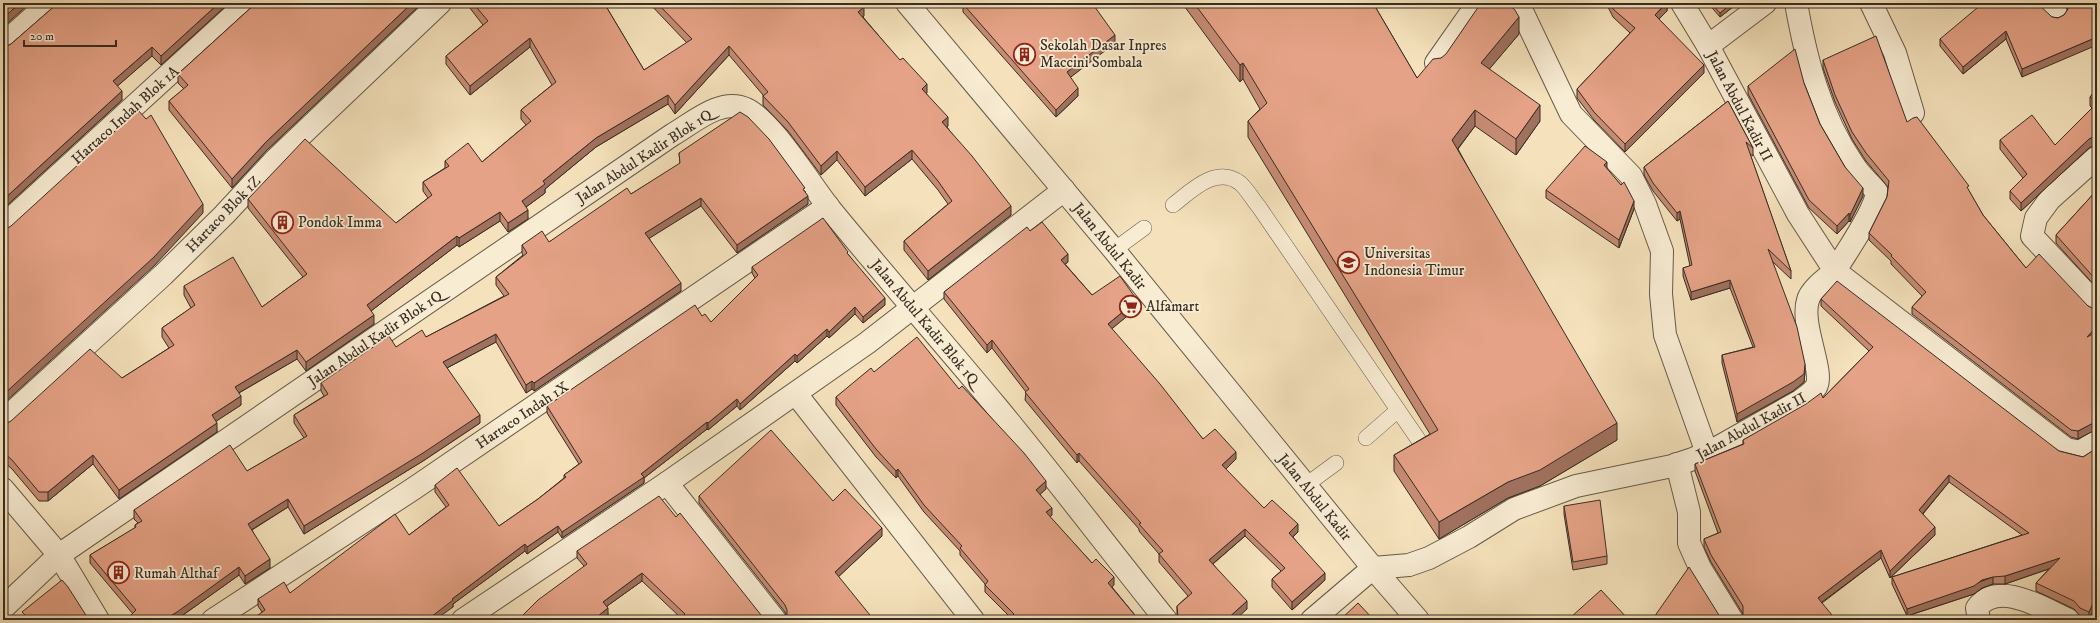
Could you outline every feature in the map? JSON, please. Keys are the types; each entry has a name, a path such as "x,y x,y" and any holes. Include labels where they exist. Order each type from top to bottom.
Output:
{"street":[{"path":"3,44 49,3"},
{"name":"Hartaco Indah Blok 1A","path":"3,226 247,3"},
{"name":"Hartaco Blok 1Z","path":"3,421 163,275 224,215 275,160 440,3"},
{"name":"Jalan Abdul Kadir","path":"907,3 1114,250 1373,568 1418,620"},
{"path":"1436,64 1478,3"},
{"path":"1518,3 1570,114 1631,176 1645,204 1662,251 1661,294 1665,335 1707,453"},
{"path":"1682,3 1708,46"},
{"name":"Jalan Abdul Kadir II","path":"1373,568 1409,565 1429,558 1469,537 1514,510 1576,486 1677,464 1707,453 1800,401 1817,386 1817,369 1808,336 1806,309 1808,299 1813,292 1835,271 1798,214 1708,46 1765,3"},
{"path":"1796,3 1800,29 1818,94 1831,126 1853,165 1877,192 1874,204 1835,271 2066,449 2080,452 2097,441"},
{"path":"1871,3 1895,53 1913,114"},
{"name":"Jalan Abdul Kadir Blok 1Q","path":"3,608 59,555 672,135 716,109 731,105 747,109 761,120 828,206 997,407 1166,620"},
{"path":"2097,157 2050,199 2036,218 2032,236 2097,305"},
{"path":"463,620 796,394 867,343 1064,190"},
{"name":"Hartaco Indah 1X","path":"213,620 413,489 828,206"},
{"path":"796,394 973,620"},
{"path":"1677,464 1689,512 1689,543 1700,568 1732,620"},
{"path":"666,483 775,620"},
{"path":"3,489 59,555 98,620"},
{"path":"1312,620 1373,568"},
{"path":"1979,620 1977,608 1982,600 2003,594 2022,599 2070,620"}],"lane":[{"path":"1173,205 1203,182 1218,177 1230,178 1241,184 1260,207 1422,445"},
{"path":"1114,250 1144,228"},
{"path":"1366,438 1398,410"},
{"path":"1306,485 1336,463"}],"building":[{"path":"3,3 20,3 3,18"},
{"path":"58,3 219,3 161,56 152,47 113,81 122,91 3,200 3,47 11,44"},
{"path":"256,3 412,3 266,142 232,179 169,101 188,85 178,74"},
{"path":"473,3 604,3 644,70 692,39 657,3 814,3 815,5 817,3 861,3 864,7 858,12 900,60 903,58 927,84 922,89 948,117 942,122 972,156 1011,206 928,271 904,241 952,201 938,181 912,150 865,187 837,151 821,166 788,122 763,96 768,92 729,46 675,105 668,95 596,138 543,181 545,184 522,201 528,210 508,223 500,212 459,238 457,236 367,305 374,315 306,362 297,350 235,387 241,396 212,415 217,423 119,490 93,455 48,492 39,492 12,460 3,452 3,424 11,421 90,349 122,378 174,345 162,328 195,305 184,286 233,257 262,307 307,274 248,199 305,139 396,223 432,195 423,182 449,166 445,161 468,143 482,162 531,121 521,110 556,82 530,38 470,86 446,56 488,21"},
{"path":"1092,3 1115,35 1067,72 1078,88 1056,110 963,4"},
{"path":"1194,3 1373,3 1417,78 1433,59 1441,58 1446,54 1481,3 1507,3 1515,10 1519,17 1481,63 1540,105 1516,139 1475,110 1452,140 1617,423 1540,470 1508,482 1439,522 1394,455 1438,430 1248,121 1267,103 1243,63 1240,65"},
{"path":"1610,3 1666,3 1655,15 1704,65 1625,144 1594,112 1577,89 1635,28 1613,9"},
{"path":"1711,3 1732,3 1720,13"},
{"path":"1983,3 2037,3 2052,17 2058,18 2064,15 2068,9 2068,3 2097,3 2097,37 2022,69 2006,31 1963,67 1940,39"},
{"path":"1876,36 1907,122 1917,117 1969,186 1967,187 1983,215 2026,268 2039,254 2088,306 2097,309 2097,326 2087,337 2097,332 2097,421 2078,431 2071,430 1912,307 1926,292 1891,256 1892,255 1869,233 1887,197 1889,181 1866,153 1852,132 1835,95 1823,60"},
{"path":"1795,49 1804,83 1820,124 1845,167 1863,188 1850,215 1849,213 1837,226 1809,200 1748,86"},
{"path":"2097,89 2097,103 2090,97"},
{"path":"1728,101 1753,148 1746,142 1791,271 1768,249 1797,327 1805,364 1804,374 1793,382 1737,414 1722,355 1755,347 1730,280 1691,292 1683,268 1692,265 1680,211 1677,213 1653,183 1644,167"},
{"path":"2097,103 2097,137 2095,136 2089,139 2021,203 2010,191 2027,174 2000,140 2032,115 2055,145"},
{"path":"138,110 146,119 151,115 203,204 154,257 3,395 3,229 11,226"},
{"path":"740,112 748,117 769,139 805,188 803,189 808,196 737,245 701,198 645,233 681,283 534,383 532,381 526,385 496,334 443,362 480,415 423,453 304,526 288,499 248,524 270,559 245,576 239,567 164,620 126,620 136,610 90,555 136,527 135,525 142,521 134,510 230,445 247,471 307,436 294,415 328,394 321,383 389,336 396,347 422,330 426,337 509,294 496,277 527,253 522,245 542,231 549,242 627,188 631,194 680,163 679,153"},
{"path":"1585,146 1607,162 1604,165 1621,185 1624,182 1634,201 1619,240 1546,190"},
{"path":"2097,190 2097,281 2056,235"},
{"path":"823,218 848,252 847,253 885,298 863,317 855,307 829,332 827,329 797,356 795,354 740,404 737,399 641,474 644,477 562,532 558,526 527,547 525,544 452,599 453,600 427,620 251,620 265,610 258,599 284,582 290,593 395,514 409,535 449,505 435,485 457,468 499,526 538,499 566,477 564,475 582,462 547,406 695,305 702,316 705,314 711,322 758,275 752,267"},
{"path":"1042,222 1068,254 1061,260 1092,295 1120,276 1137,300 1108,324 1160,384 1203,439 1215,429 1236,452 1222,465 1264,508 1272,500 1298,524 1289,533 1325,573 1292,602 1272,579 1285,568 1245,529 1209,560 1247,601 1226,620 1175,620 1178,617 1177,606 1192,593 1159,554 1163,551 1139,524 1141,523 1079,453 1077,455 1025,392 1029,389 992,340 987,345 944,292 1027,227 1030,231"},
{"path":"1837,281 2059,451 2083,457 2097,448 2097,594 2089,612 2080,608 2074,601 2036,583 2060,558 2005,576 1982,580 1974,586 1907,609 1892,577 2029,533 1949,475 1919,510 1935,527 1890,571 1881,550 1818,598 1836,620 1741,620 1743,618 1743,606 1711,555 1704,539 1721,532 1695,464 1744,444 1743,440 1806,404 1821,393 1823,398 1873,347 1821,299"},
{"path":"917,337 959,389 962,386 1024,453 1046,481 1036,490 1052,508 1046,512 1092,563 1096,559 1114,577 1108,583 1139,620 1009,619 1014,614 985,585 988,581 960,548 962,546 924,505 898,469 896,471 876,449 836,397 871,368 874,372"},
{"path":"771,430 833,501 845,489 882,528 835,572 874,620 784,620 787,617 785,605 699,496"},
{"path":"659,496 676,517 680,513 765,620 679,620 685,614 642,573 603,602 608,608 593,620 518,620 538,600 587,564 577,551"},
{"path":"1600,500 1607,556 1573,562 1564,506"},
{"path":"1689,567 1722,620 1652,620"},
{"path":"62,580 89,620 19,620 25,615 22,612"},
{"path":"1601,590 1629,620 1573,620 1571,617"},
{"path":"1358,603 1374,620 1340,620"}],"place":[{"name":"Sekolah Dasar Inpres Maccini Sombala","path":"1025,54"},
{"name":"Pondok Imma","path":"282,222"},
{"name":"Universitas Indonesia Timur","path":"1348,262"},
{"name":"Alfamart","path":"1131,306"},
{"name":"Rumah Althaf","path":"119,573"}]}
